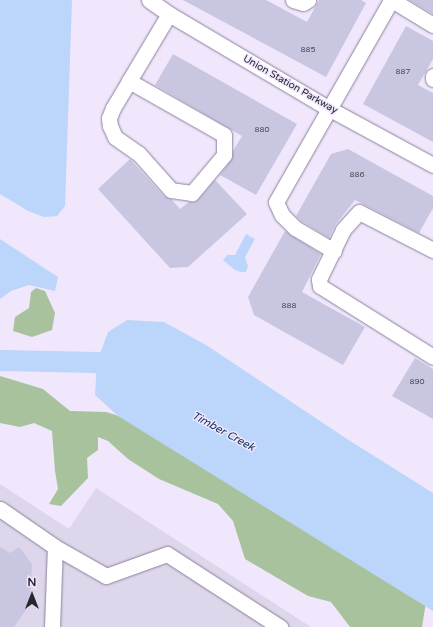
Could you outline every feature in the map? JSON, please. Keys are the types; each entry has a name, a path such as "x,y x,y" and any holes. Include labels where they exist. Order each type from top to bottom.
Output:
{"street":[{"name":"Union Station Parkway","path":"149,0 169,14 328,108 433,165"},
{"path":"293,0 303,3 308,0"},
{"path":"334,251 296,228 282,215 276,202 328,108 391,0 433,25"},
{"path":"129,81 224,135 224,155 192,193 171,190 138,154 115,137 110,126 109,118 129,81 169,14"},
{"path":"431,245 359,212 343,230 319,279 320,286 433,357"},
{"path":"0,509 55,547 106,576 167,554 280,627"},
{"path":"52,627 55,547"}],"shaded area":[{"path":"0,484 69,529 96,488 311,627 0,627"}],"green space":[{"path":"36,288 45,291 55,313 52,330 32,337 13,331 15,317 29,308 31,292"},
{"path":"0,376 43,389 70,411 106,412 141,423 426,602 422,627 350,627 331,602 308,596 245,559 233,521 218,504 159,479 128,459 108,441 98,437 98,450 87,458 88,478 61,506 49,504 58,489 52,431 34,423 20,427 0,423"}],"water":[{"path":"0,0 72,0 65,206 57,216 44,217 28,211 0,194"},
{"path":"246,234 255,239 245,257 248,266 246,272 241,272 235,270 223,260 227,255 235,255"},
{"path":"0,239 58,277 55,291 29,285 11,291 0,299"},
{"path":"127,320 164,322 206,345 347,439 433,493 433,611 118,416 95,395 97,362 108,332"}],"building":[{"path":"183,0 266,0 307,22 319,0 361,0 366,3 326,77"},
{"path":"409,0 433,0 433,14"},
{"path":"406,26 433,41 433,59 418,85 433,93 433,142 363,104"},
{"path":"173,54 297,124 256,195 220,175 231,160 233,151 242,136 155,85"},
{"path":"348,149 433,196 433,208 419,233 355,200 336,224 329,238 301,221 296,216 331,154"},
{"path":"130,159 164,196 171,199 180,209 189,202 195,202 199,199 215,180 247,214 188,267 170,268 98,189"},
{"path":"285,231 321,254 302,292 365,327 343,365 254,315 248,297"},
{"path":"415,358 433,369 433,419 392,396"},
{"path":"0,547 10,553 19,547 32,564 30,604 14,627 0,627"}],"waterway":[{"name":"Timber Creek","path":"0,360 97,362 122,376"}]}
